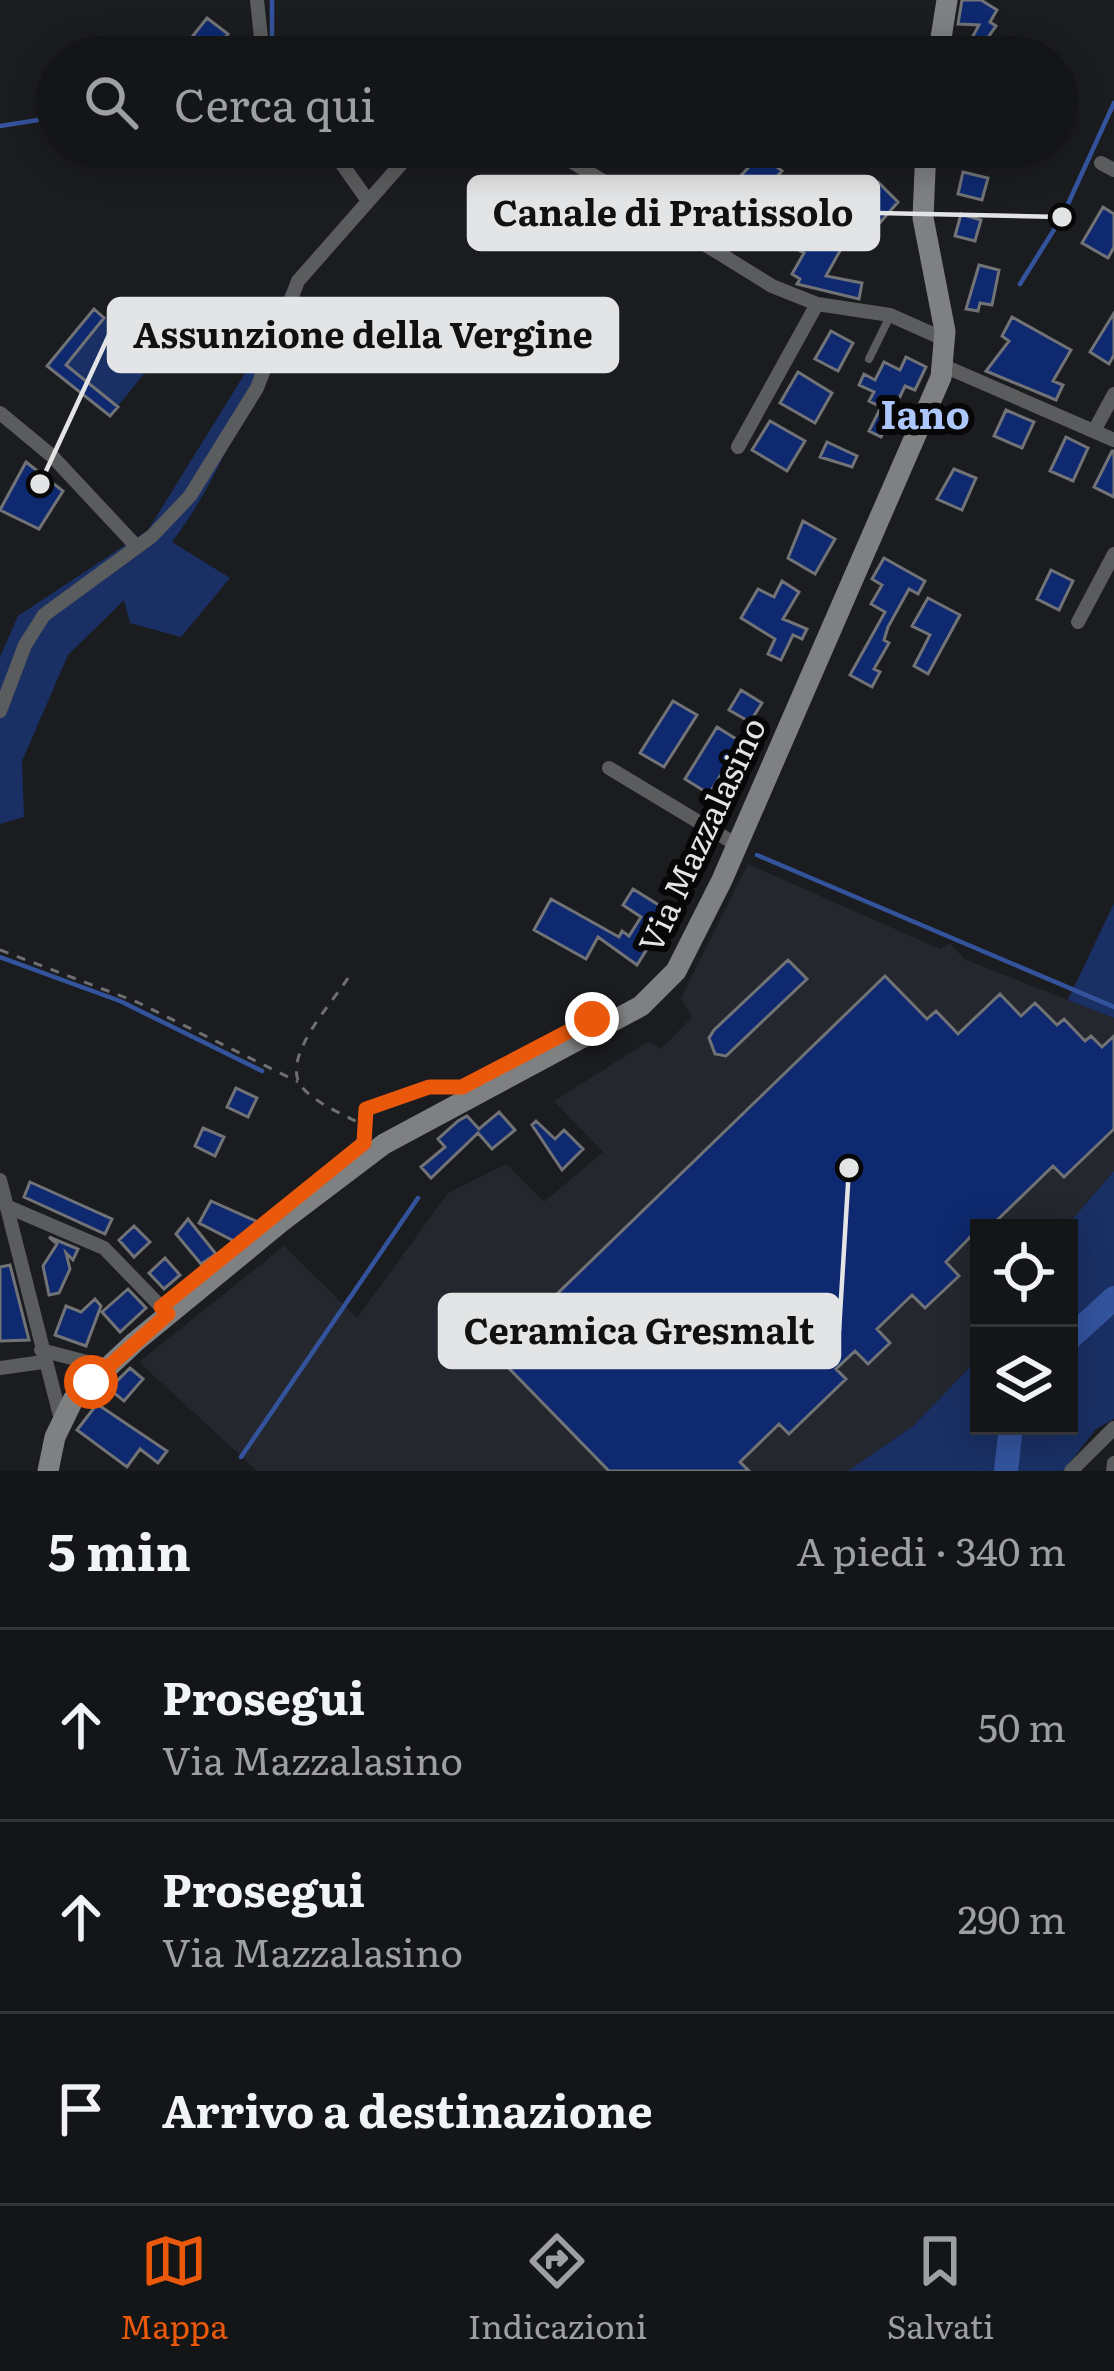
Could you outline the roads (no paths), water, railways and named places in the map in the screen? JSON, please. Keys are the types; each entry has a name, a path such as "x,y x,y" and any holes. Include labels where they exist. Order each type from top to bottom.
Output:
{"main road":[{"path":"941,36 947,0"},
{"name":"Via Mazzalasino","path":"48,1471 62,1420 106,1367 374,1143 619,1020 655,995 692,944 944,366 946,340 924,232 926,168"}],"street":[{"path":"252,3 259,36"},
{"path":"345,168 368,201"},
{"path":"0,711 26,645 44,615 165,524 204,477 257,388 298,281 397,168"},
{"path":"581,168 722,259 817,304 890,315 946,340"},
{"path":"737,447 817,304"},
{"path":"944,366 1114,440"},
{"path":"1094,431 1114,394"},
{"path":"0,413 52,456 137,548"},
{"path":"1078,622 1109,574 1114,554"},
{"path":"609,768 737,845"},
{"path":"0,1180 62,1420"},
{"path":"6,1206 104,1248 168,1314"},
{"path":"0,1368 42,1356 106,1367"},
{"path":"1071,1471 1114,1428"}],"lane":[{"path":"869,359 890,315"}],"waterway":[{"path":"272,0 272,36"},
{"path":"1020,284 1062,217 1114,103"},
{"path":"0,126 36,120"},
{"path":"757,855 1114,1007"},
{"path":"0,957 120,1001 262,1071"},
{"path":"241,1457 418,1198"},
{"path":"1078,1331 1114,1298"},
{"path":"1006,1471 1010,1435"}],"place":[{"name":"Canale di Pratissolo","path":"1062,217"},
{"name":"Assunzione della Vergine","path":"40,484"},
{"name":"Ceramica Gresmalt","path":"849,1168"}],"district":[{"name":"Iano","path":"925,412"}]}
